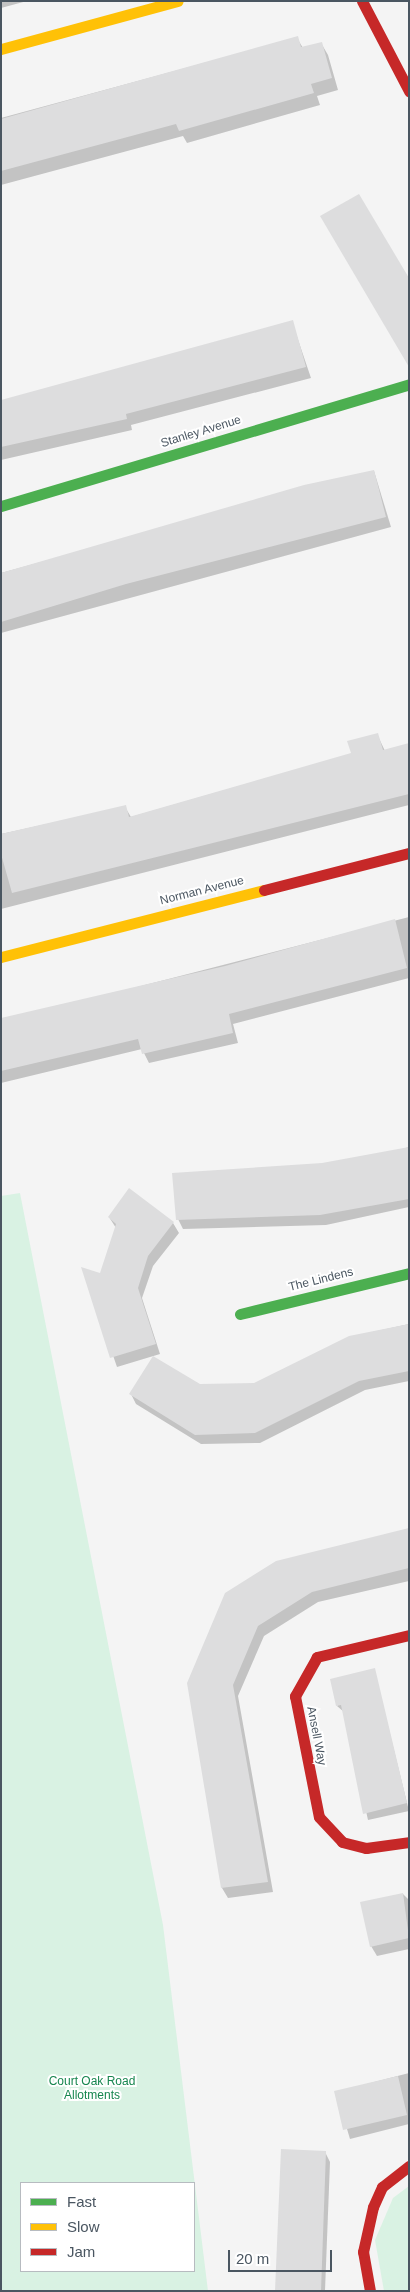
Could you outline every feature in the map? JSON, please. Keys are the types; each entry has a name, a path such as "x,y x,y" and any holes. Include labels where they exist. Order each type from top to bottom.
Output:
{"street":[{"path":"1,49 178,1"},
{"path":"362,1 409,91"},
{"name":"Stanley Avenue","path":"1,506 409,384"},
{"name":"Norman Avenue","path":"1,957 409,853"},
{"name":"The Lindens","path":"240,1314 409,1273"},
{"name":"Ansell Way","path":"409,1635 317,1657 303,1675 295,1696 319,1816 342,1842 366,1848 409,1842"},
{"path":"370,2291 363,2252 373,2207 382,2188 409,2166"}],"green space":[{"name":"Court Oak Road Allotments","path":"20,1193 163,1925 195,2182 20,2182 20,2272 195,2272 195,2185 208,2291 1,2291 1,1196"},
{"path":"409,2186 409,2291 384,2291 375,2240 393,2198"}],"building":[{"path":"298,36 301,47 322,42 332,78 311,84 314,93 179,131 176,124 1,171 1,119"},
{"path":"359,194 409,278 409,367 320,216"},
{"path":"293,320 306,367 126,414 127,419 1,447 1,400"},
{"path":"374,470 386,517 126,584 1,622 1,573 304,485"},
{"path":"378,733 383,750 409,743 409,794 12,893 1,854 1,834 126,805 129,817 351,753 347,741"},
{"path":"395,919 407,968 229,1014 233,1033 142,1054 138,1039 1,1071 1,1018 225,966"},
{"path":"409,1147 409,1199 320,1215 176,1220 172,1173 322,1163"},
{"path":"129,1188 174,1222 148,1256 138,1288 156,1344 110,1358 81,1267 100,1273 116,1224 108,1217"},
{"path":"409,1324 409,1371 359,1381 255,1433 195,1435 129,1394 153,1356 200,1384 254,1383 349,1336"},
{"path":"409,1528 409,1568 312,1592 258,1626 233,1685 268,1882 221,1888 187,1683 225,1593 276,1561"},
{"path":"375,1668 407,1803 363,1814 341,1705 336,1706 330,1679"},
{"path":"403,1893 409,1938 370,1947 360,1902"},
{"path":"398,2076 407,2115 343,2130 334,2091"},
{"path":"281,2149 326,2151 321,2291 275,2291"}],"traffic: fast":[{"path":"1,506 409,384"},
{"path":"240,1314 409,1273"}],"traffic: slow":[{"path":"1,49 178,1"},
{"path":"1,957 264,890"}],"traffic: jam":[{"path":"362,1 409,91"},
{"path":"264,890 409,853"},
{"path":"409,1635 317,1657 295,1696 319,1817 342,1842 366,1848 409,1842"},
{"path":"370,2291 363,2252 373,2207 382,2187 409,2166"}]}
